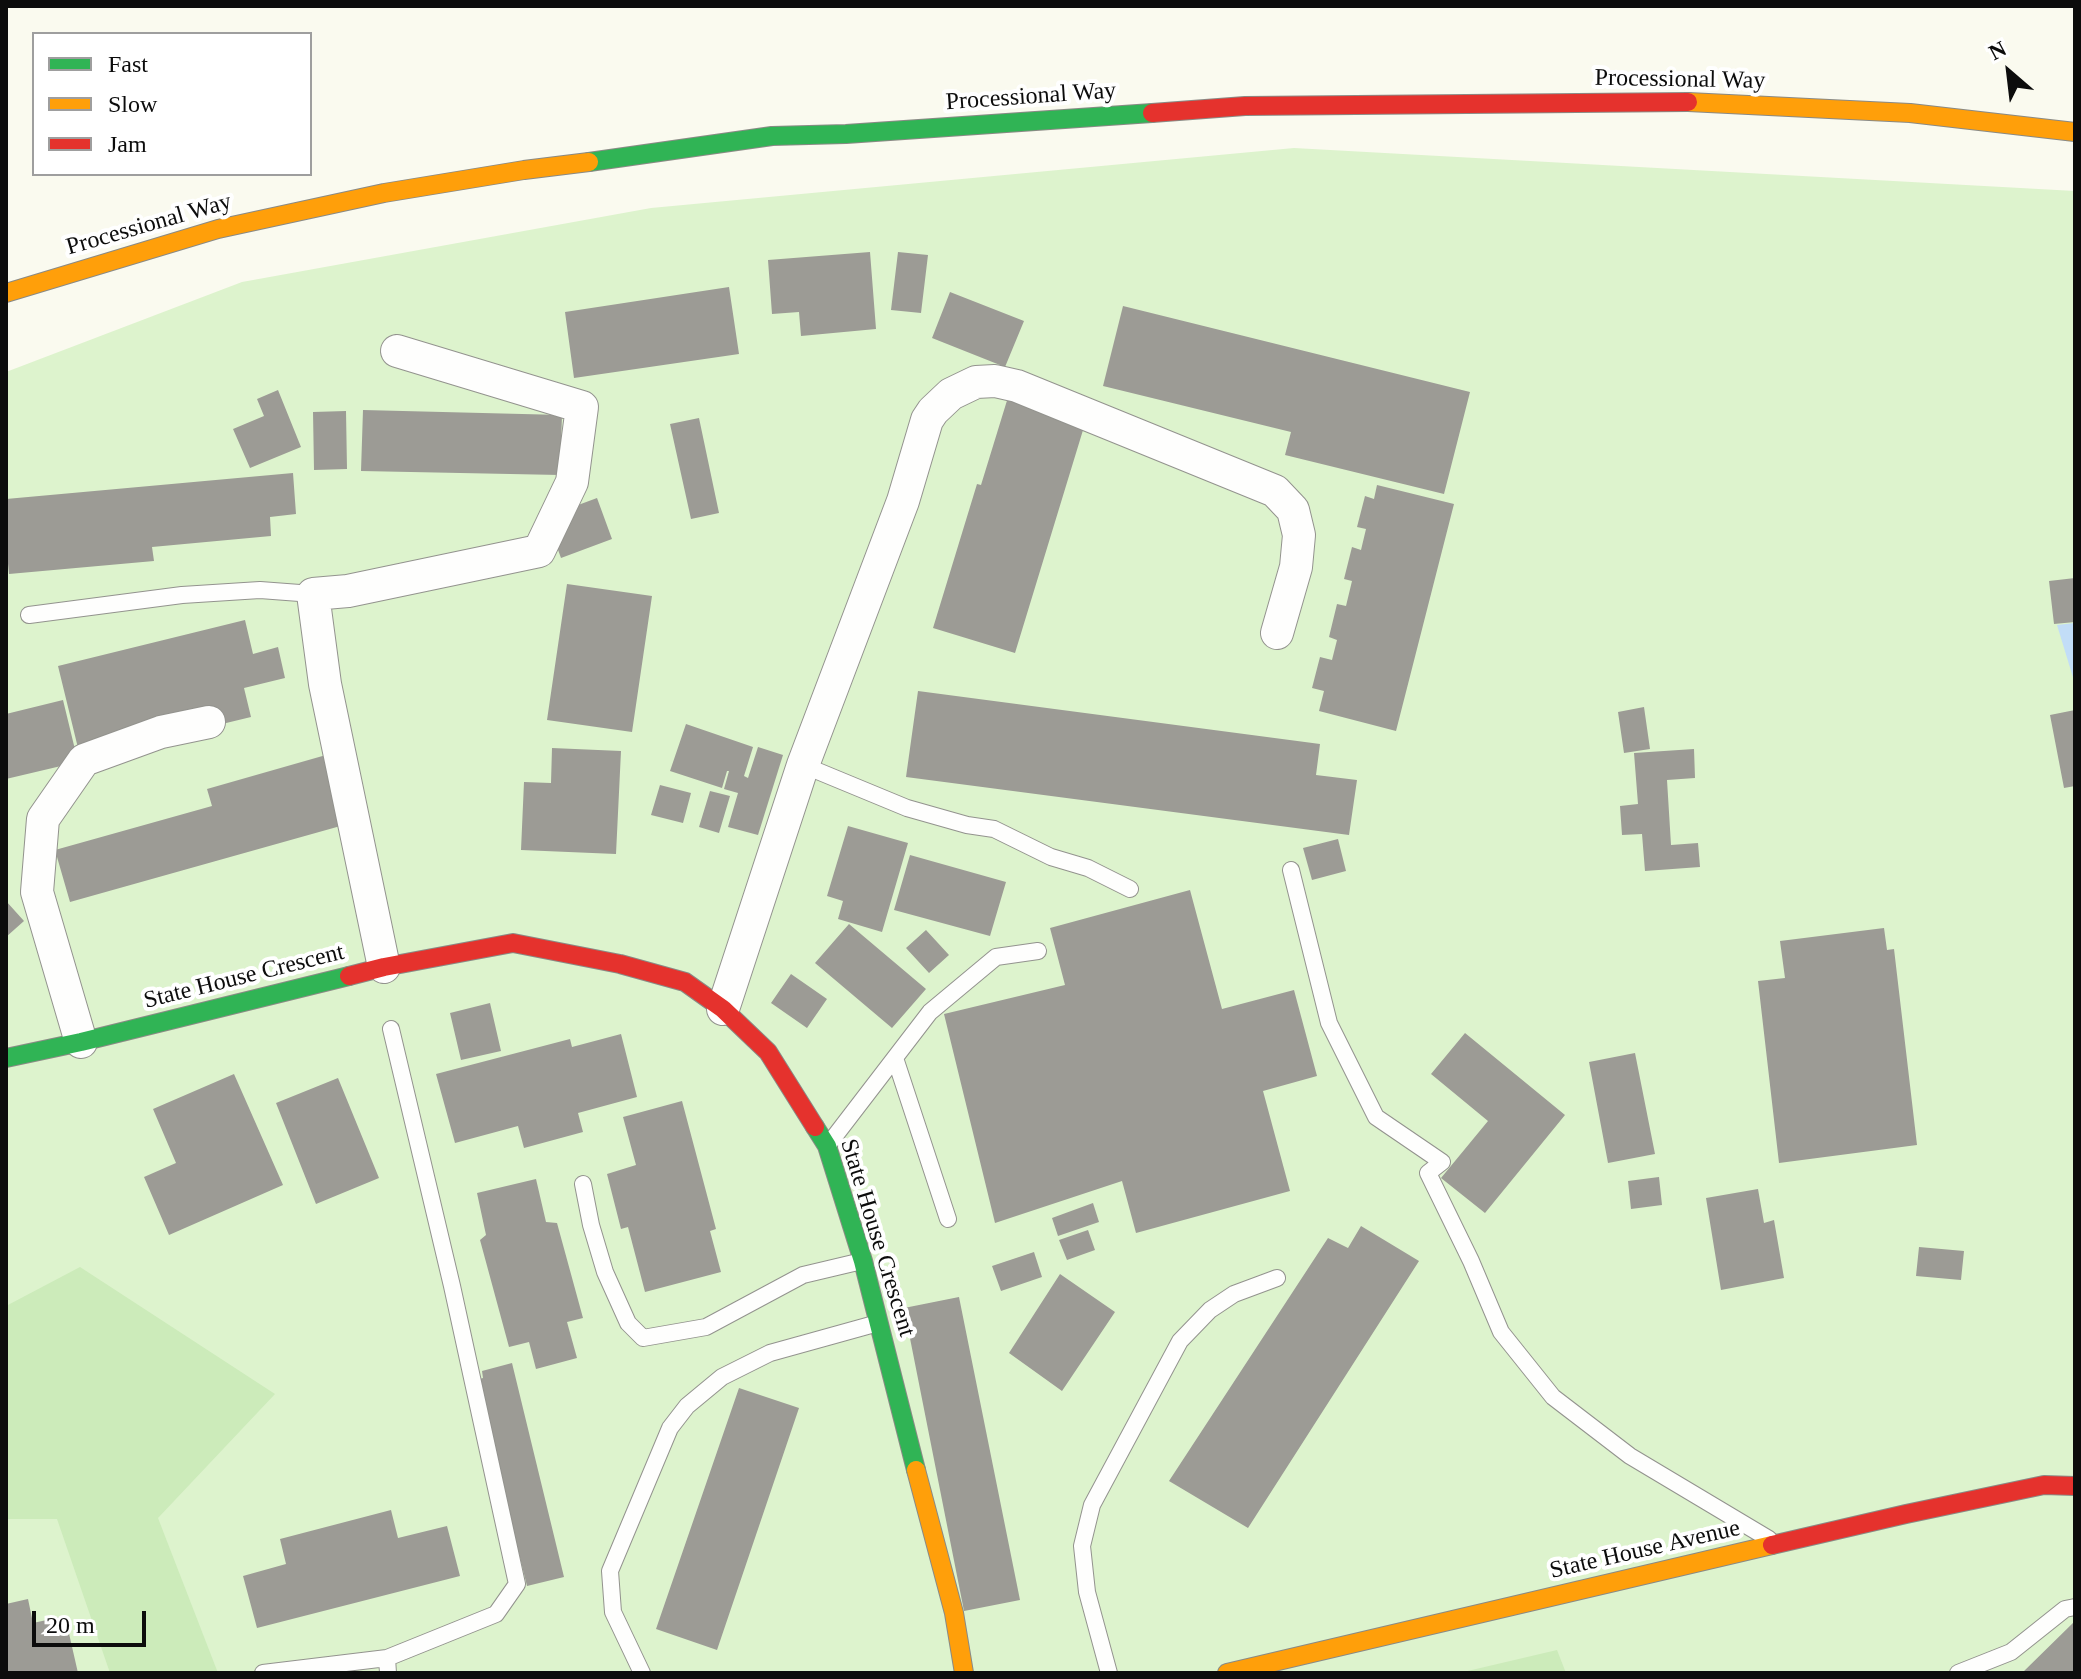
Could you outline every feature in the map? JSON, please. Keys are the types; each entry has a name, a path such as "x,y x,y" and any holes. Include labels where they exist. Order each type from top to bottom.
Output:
{"street":[{"name":"Processional Way","path":"6,293 218,229 384,193 524,170 772,136 846,134 1245,106 1678,101 1910,113 2075,132"},
{"path":"384,967 325,684 313,594 348,591 539,551 572,482 582,407 397,351"},
{"path":"723,1009 803,765 903,501 927,420 951,394 976,382 995,381 1017,386 1275,491 1293,510 1299,535 1296,567 1277,633"},
{"path":"81,1042 37,892 43,819 84,760 161,732 209,722"},
{"name":"State House Crescent","path":"6,1058 384,967 513,943 620,964 685,982 723,1009 768,1052 827,1146 880,1323 954,1613 964,1673"},
{"name":"State House Avenue","path":"1227,1673 1777,1543 2044,1485 2075,1486"}],"lane":[{"path":"29,615 182,595 260,590 313,594"},
{"path":"803,765 907,808 967,825 994,829 1051,857 1088,868 1130,889"},
{"path":"1291,870 1329,1023 1376,1117 1442,1162 1428,1173 1501,1332 1553,1397 1630,1456 1777,1543"},
{"path":"827,1146 930,1012 996,957 1038,951"},
{"path":"263,1673 388,1666 496,1614 517,1584 391,1029"},
{"path":"895,1058 948,1219"},
{"path":"583,1184 605,1272 628,1323 643,1338 706,1327 803,1275 863,1261"},
{"path":"1109,1673 1087,1592 1082,1546 1092,1505 1180,1341 1210,1310 1234,1294 1277,1278"},
{"path":"642,1673 613,1612 610,1571 670,1428 687,1406 722,1377 770,1353 880,1323"},
{"path":"2044,1485 2065,1469"},
{"path":"1958,1673 2011,1652 2065,1609 2075,1607"}],"green space":[{"path":"1294,148 2075,191 2075,1673 6,1673 6,372 242,282 651,208"},
{"path":"80,1267 275,1394 158,1518 218,1673 110,1673 57,1519 6,1519 6,1306"},
{"path":"1557,1650 1566,1673 1459,1673"}],"water":[{"path":"2075,623 2075,684 2057,625"}],"building":[{"path":"870,252 876,329 801,336 799,312 772,314 768,260"},
{"path":"898,252 928,255 921,313 891,310"},
{"path":"729,287 739,354 574,378 565,312"},
{"path":"950,292 1024,321 1005,367 932,338"},
{"path":"1123,306 1470,392 1444,494 1285,455 1291,432 1103,386"},
{"path":"278,390 301,447 250,468 233,429 264,416 257,399"},
{"path":"1009,394 1087,417 1015,653 933,628 977,484 981,485"},
{"path":"363,410 562,415 560,475 361,471"},
{"path":"346,411 347,469 314,470 313,412"},
{"path":"699,418 719,513 691,519 670,424"},
{"path":"293,473 296,514 270,517 271,536 152,547 154,561 9,574 6,499"},
{"path":"1377,485 1454,504 1396,731 1319,711 1324,691 1312,688 1320,657 1332,660 1337,640 1329,637 1337,604 1346,606 1352,581 1344,579 1352,547 1361,550 1366,529 1357,527 1365,496 1374,499"},
{"path":"597,498 612,539 561,558 546,517"},
{"path":"2075,578 2075,622 2054,624 2049,581"},
{"path":"567,584 652,596 632,732 547,720"},
{"path":"245,620 253,654 278,647 285,678 244,688 251,717 222,724 218,709 78,748 58,666"},
{"path":"918,691 1320,744 1316,775 1357,780 1349,835 906,777"},
{"path":"63,700 78,762 6,779 6,714"},
{"path":"1644,707 1650,749 1624,753 1618,712"},
{"path":"2075,710 2075,786 2064,788 2050,715"},
{"path":"686,724 753,747 744,776 748,778 758,747 783,755 758,835 728,827 738,793 724,789 729,771 722,788 670,771"},
{"path":"552,748 621,751 616,854 521,850 524,782 551,783"},
{"path":"1694,749 1695,778 1667,780 1671,845 1698,843 1700,867 1645,871 1642,834 1622,835 1620,806 1638,804 1634,753"},
{"path":"326,755 344,825 70,902 55,850 212,806 207,789"},
{"path":"660,785 691,793 683,823 651,815"},
{"path":"710,791 730,796 719,833 699,827"},
{"path":"848,826 908,843 882,932 838,919 843,901 827,896"},
{"path":"1338,839 1346,871 1312,880 1303,848"},
{"path":"910,855 1006,882 990,936 894,910"},
{"path":"1190,890 1222,1009 1294,990 1317,1076 1263,1091 1290,1191 1136,1233 1122,1181 995,1223 944,1014 1065,985 1050,928"},
{"path":"6,901 24,921 6,937"},
{"path":"849,924 926,989 892,1028 815,963"},
{"path":"1884,928 1887,950 1894,949 1917,1145 1779,1163 1758,981 1785,978 1780,941"},
{"path":"926,930 949,955 929,973 906,948"},
{"path":"791,974 827,999 807,1028 771,1003"},
{"path":"490,1003 501,1051 461,1060 450,1013"},
{"path":"1465,1033 1565,1115 1485,1213 1441,1178 1488,1121 1431,1074"},
{"path":"621,1034 637,1097 578,1113 583,1132 524,1148 518,1126 455,1143 436,1074 570,1039 572,1047"},
{"path":"1635,1053 1655,1154 1608,1163 1589,1062"},
{"path":"234,1074 283,1185 169,1235 144,1177 176,1163 153,1109"},
{"path":"338,1078 379,1178 316,1204 276,1103"},
{"path":"682,1101 716,1229 710,1231 721,1272 645,1292 628,1227 621,1229 607,1174 636,1165 623,1117"},
{"path":"1659,1177 1662,1205 1631,1209 1628,1181"},
{"path":"536,1179 546,1222 557,1223 583,1318 567,1322 577,1358 536,1369 529,1342 509,1347 480,1240 486,1235 477,1193"},
{"path":"1758,1189 1764,1223 1774,1220 1784,1278 1721,1290 1706,1198"},
{"path":"1093,1203 1099,1222 1058,1236 1052,1218"},
{"path":"1361,1226 1419,1261 1248,1528 1169,1481 1328,1238 1348,1248"},
{"path":"1088,1230 1095,1250 1067,1260 1059,1240"},
{"path":"1919,1247 1964,1251 1961,1280 1916,1276"},
{"path":"1034,1252 1042,1277 1001,1291 992,1266"},
{"path":"1060,1274 1115,1312 1062,1391 1009,1353"},
{"path":"959,1297 1020,1600 964,1611 904,1308"},
{"path":"512,1363 564,1577 527,1586 476,1380 483,1378 482,1371"},
{"path":"739,1388 799,1408 717,1650 656,1629"},
{"path":"391,1510 398,1538 447,1526 460,1576 257,1628 243,1576 286,1564 280,1539"},
{"path":"28,1599 33,1623 65,1616 78,1673 6,1673 6,1604"},
{"path":"2075,1621 2075,1673 2022,1673"}],"traffic: fast":[{"path":"589,162 772,136 846,134 1152,113"},
{"path":"6,1058 349,976"},
{"path":"815,1127 827,1146 863,1261 916,1470"}],"traffic: slow":[{"path":"1688,102 1910,113 2075,132"},
{"path":"6,293 218,229 384,193 589,162"},
{"path":"916,1470 954,1613 964,1673"},
{"path":"1227,1673 1772,1545"}],"traffic: jam":[{"path":"1152,113 1245,106 1688,102"},
{"path":"349,976 513,943 620,964 685,982 723,1009 768,1052 815,1127"},
{"path":"1772,1545 2044,1485 2075,1486"}]}
